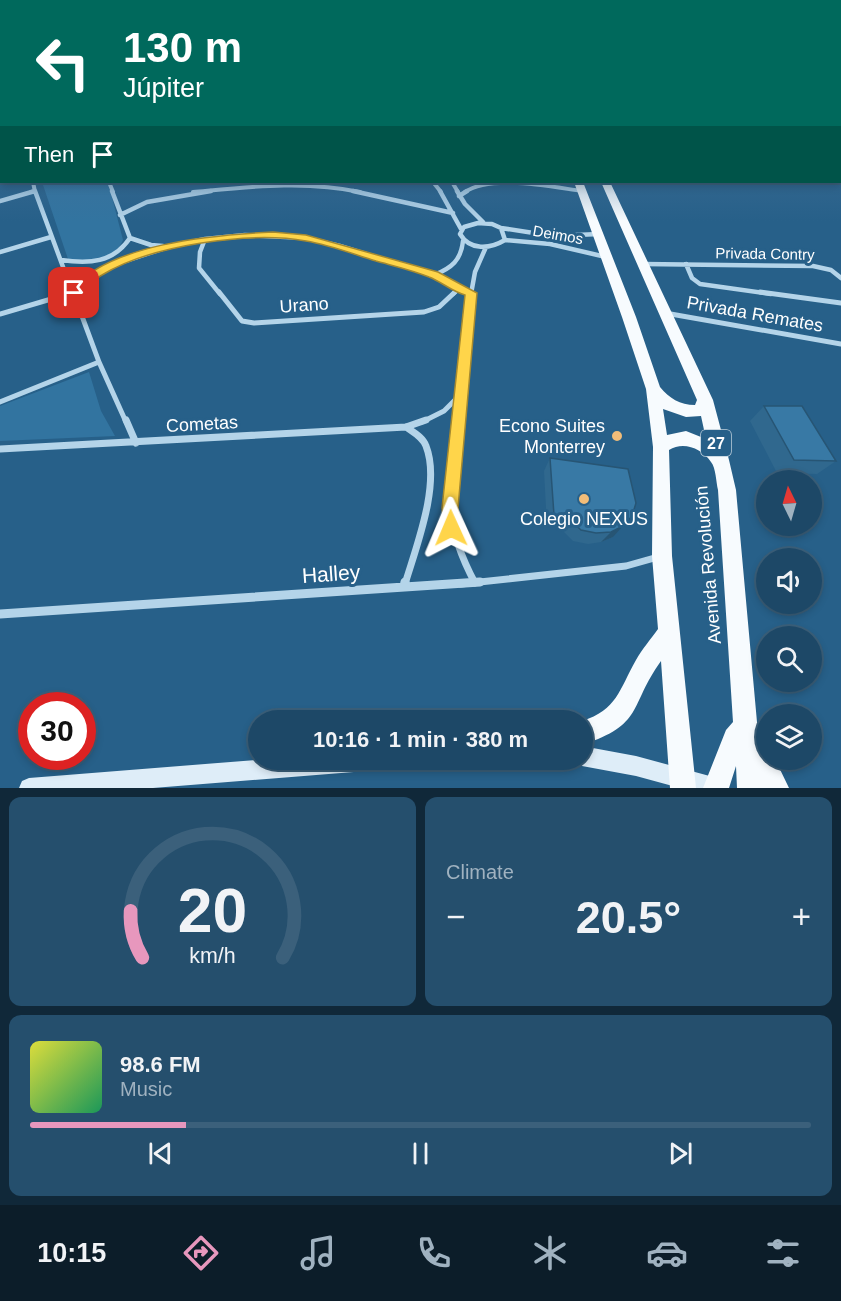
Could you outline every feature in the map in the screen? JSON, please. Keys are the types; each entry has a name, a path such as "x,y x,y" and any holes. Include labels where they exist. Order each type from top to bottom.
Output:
{"main road":[{"name":"Avenida Revolución","path":"605,183 705,400 720,460 727,490 750,788"},
{"path":"580,186 653,389 661,447 662,556 683,783"},
{"path":"653,389 663,401 687,411 700,410 705,400"},
{"path":"661,447 671,440 692,439 702,444 720,460"},
{"path":"593,729 602,726 622,712 629,703 645,665 669,632"},
{"path":"593,758 636,766 683,783 716,788 734,738 746,725 776,788"},
{"path":"29,788 254,770"}],"street":[{"path":"33,183 34,191 99,362 135,443"},
{"path":"109,183 130,238 151,245 168,247"},
{"path":"434,183 453,213 461,229 463,241 463,251 455,266 434,275"},
{"path":"452,183 459,196 483,222"},
{"path":"120,215 147,202 194,192 281,185 341,188 453,213"},
{"path":"459,196 464,190 479,185 580,186"},
{"path":"0,201 34,191"},
{"path":"461,229 483,222"},
{"name":"Deimos","path":"483,222 501,228 553,236 599,234"},
{"path":"463,241 486,247 505,240 506,236 501,228"},
{"path":"0,314 35,302 74,293 96,274 110,266 168,247 205,239 264,235 306,238 434,275 458,290 471,293"},
{"path":"0,252 51,237"},
{"path":"61,260 82,263 101,261 124,250 130,238"},
{"name":"Urano","path":"205,239 200,252 199,268 242,321 254,323 424,312 439,308 458,290"},
{"name":"Deimos","path":"505,240 550,244 606,257"},
{"path":"475,583 458,552 451,528 450,508 471,293 475,272 486,247"},
{"name":"Privada Contry","path":"643,264 813,266 831,270 841,278"},
{"name":"Privada Contry","path":"686,264 692,278 700,284 841,303"},
{"name":"Privada Remates","path":"664,313 841,344"},
{"path":"0,402 99,362"},
{"name":"Cometas","path":"0,449 406,427 441,414 453,405 460,394"},
{"path":"404,587 424,516 431,472 426,446 419,436 406,427"},
{"name":"Halley","path":"0,614 475,583 626,566 662,556"}],"shaded area":[{"path":"42,183 108,183 123,240 113,253 99,259 68,259"},
{"path":"89,372 101,411 115,436 0,441 0,406"}],"building":[{"path":"764,406 802,406 836,461 794,460"},
{"name":"Colegio NEXUS","path":"550,458 628,469 636,503 632,516 623,526 611,532 596,533 581,530 566,516 554,515"}],"place":[{"name":"Econo Suites Monterrey","path":"617,436"},
{"name":"Colegio NEXUS","path":"584,499"}],"route":[{"path":"74,293 96,274 110,266 168,247 205,239 273,235 306,238 340,246 434,275 458,290 471,293 450,508 451,528"}]}
